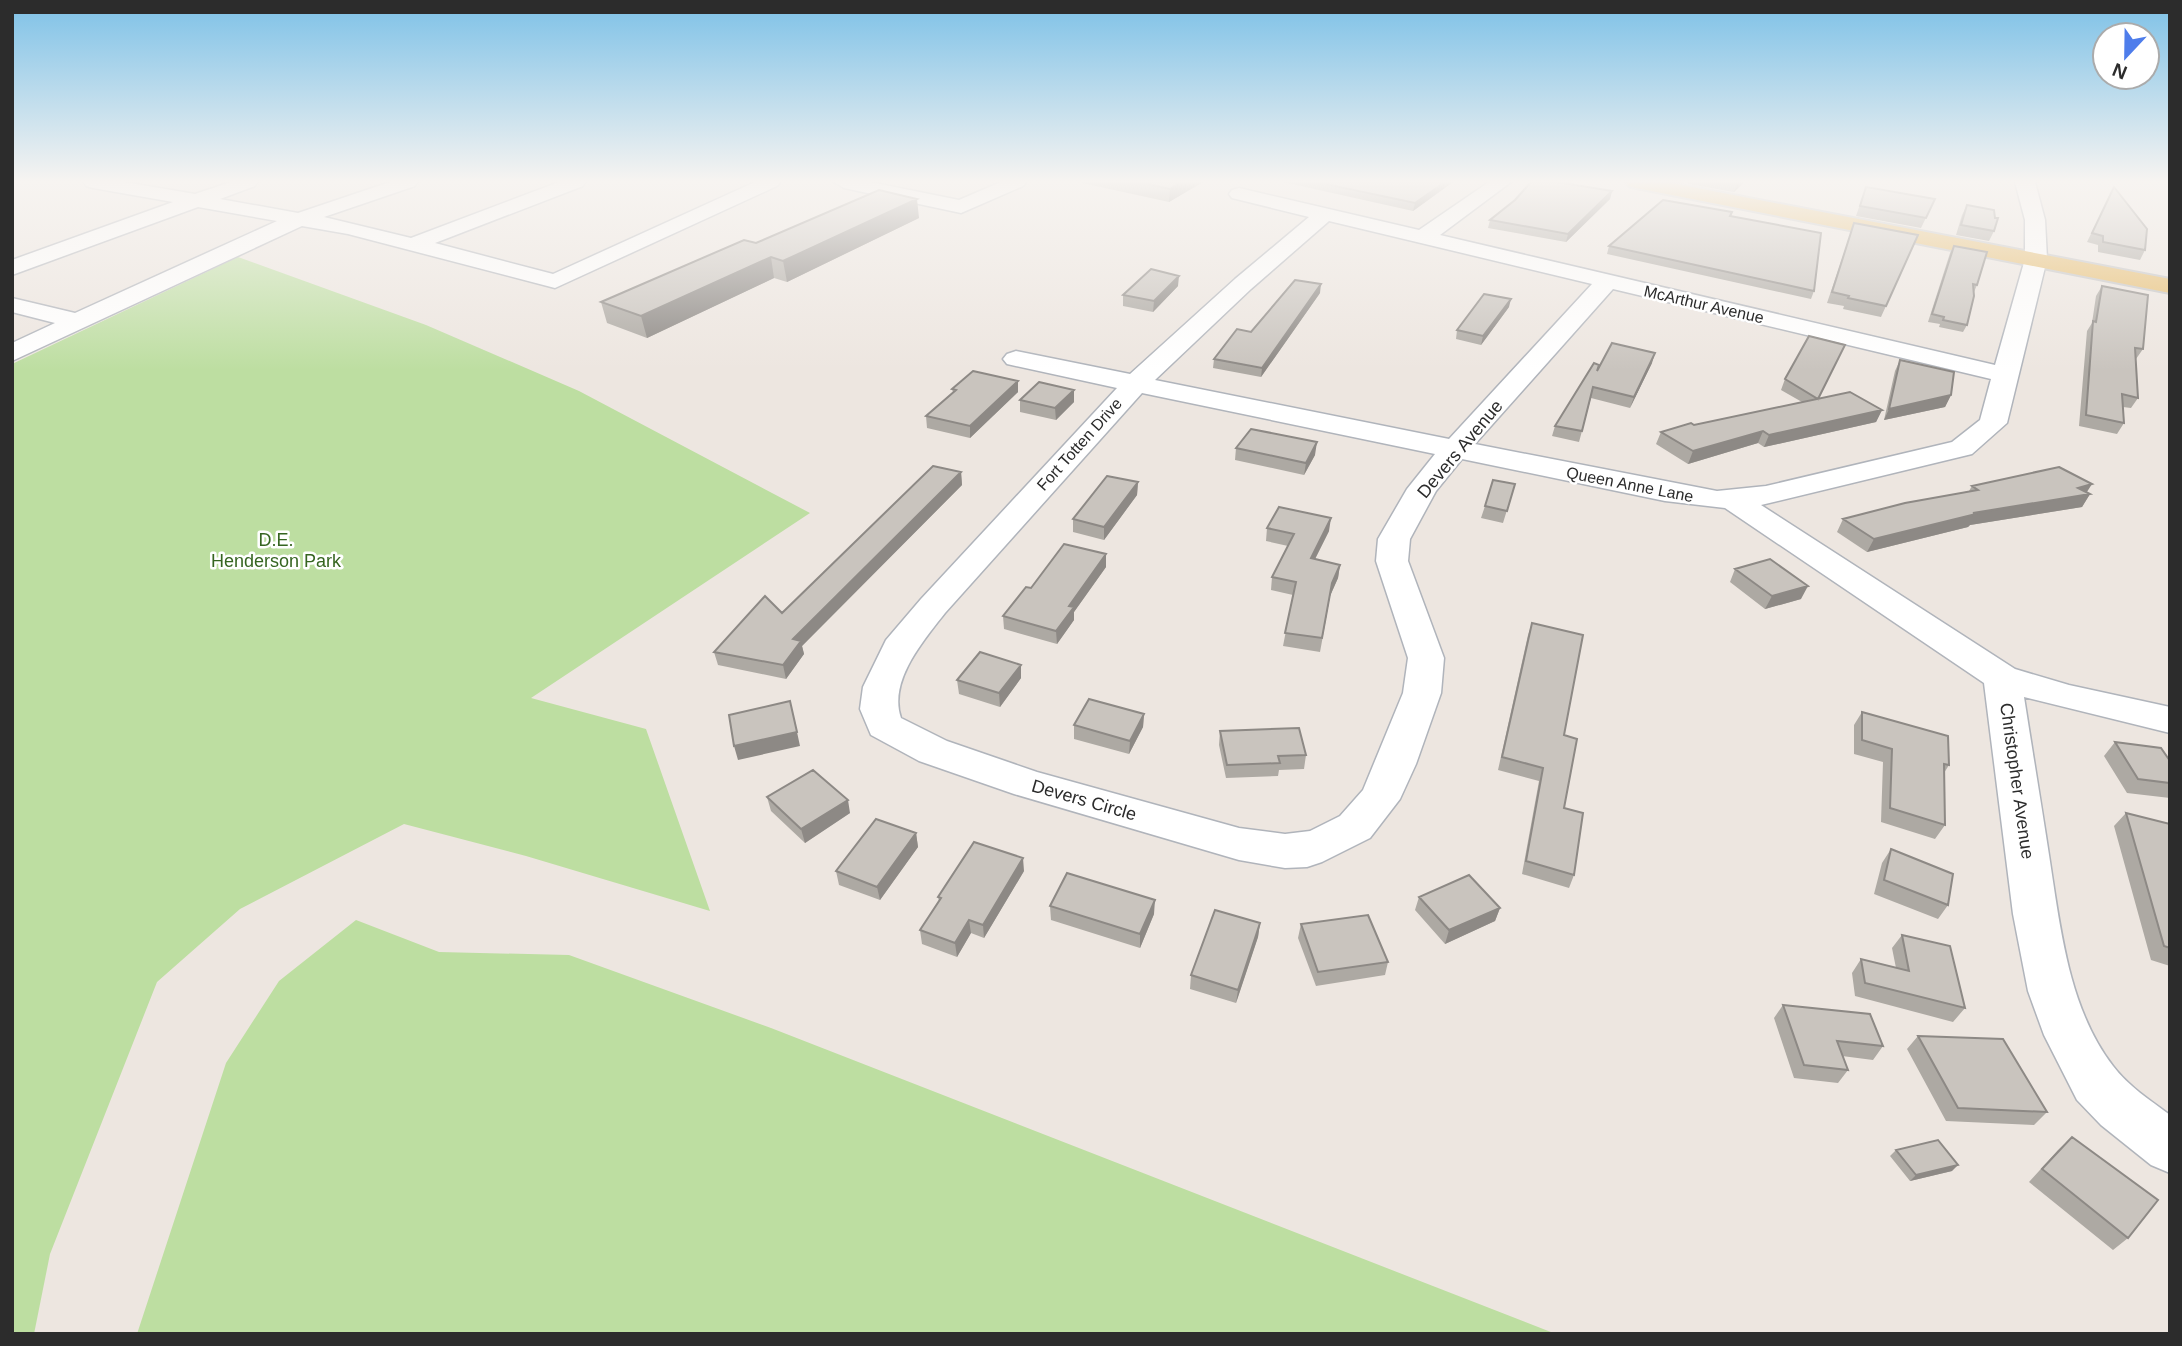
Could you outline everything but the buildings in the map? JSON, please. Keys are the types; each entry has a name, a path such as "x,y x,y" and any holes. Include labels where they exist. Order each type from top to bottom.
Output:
{"main road":[{"path":"1962,245 2170,285"}],"street":[{"path":"12,268 76,245"},
{"path":"12,353 244,245"},
{"path":"417,245 555,281 634,245"},
{"name":"Fort Totten Drive","path":"879,709 882,687 899,648 1015,514 1136,383 1289,245"},
{"name":"McArthur Avenue","path":"1456,245 2006,375"},
{"name":"Queen Anne Lane","path":"1016,359 1665,492 1717,499 1766,495 1962,448 1993,423 2036,259 2036,245"},
{"name":"Devers Avenue","path":"1307,850 1355,827 1380,799 1422,693 1426,658 1392,561 1394,539 1422,489 1608,281"},
{"path":"12,305 78,321"},
{"name":"Christopher Avenue","path":"1730,498 2002,678 2036,914 2052,991 2069,1035 2095,1083 2119,1108 2159,1140"},
{"path":"2002,678 2067,697 2170,720"},
{"name":"Devers Circle","path":"879,709 885,726 900,735 933,751 1028,784 1239,844 1285,851 1307,850"}],"green space":[{"name":"D.E. Henderson Park","path":"238,257 426,325 579,391 810,513 531,698 646,729 710,911 526,856 404,824 240,909 157,982 50,1254 34,1334 12,1334 12,364"},
{"path":"356,920 439,952 569,955 771,1028 1556,1334 137,1334 226,1063 279,981"}]}
